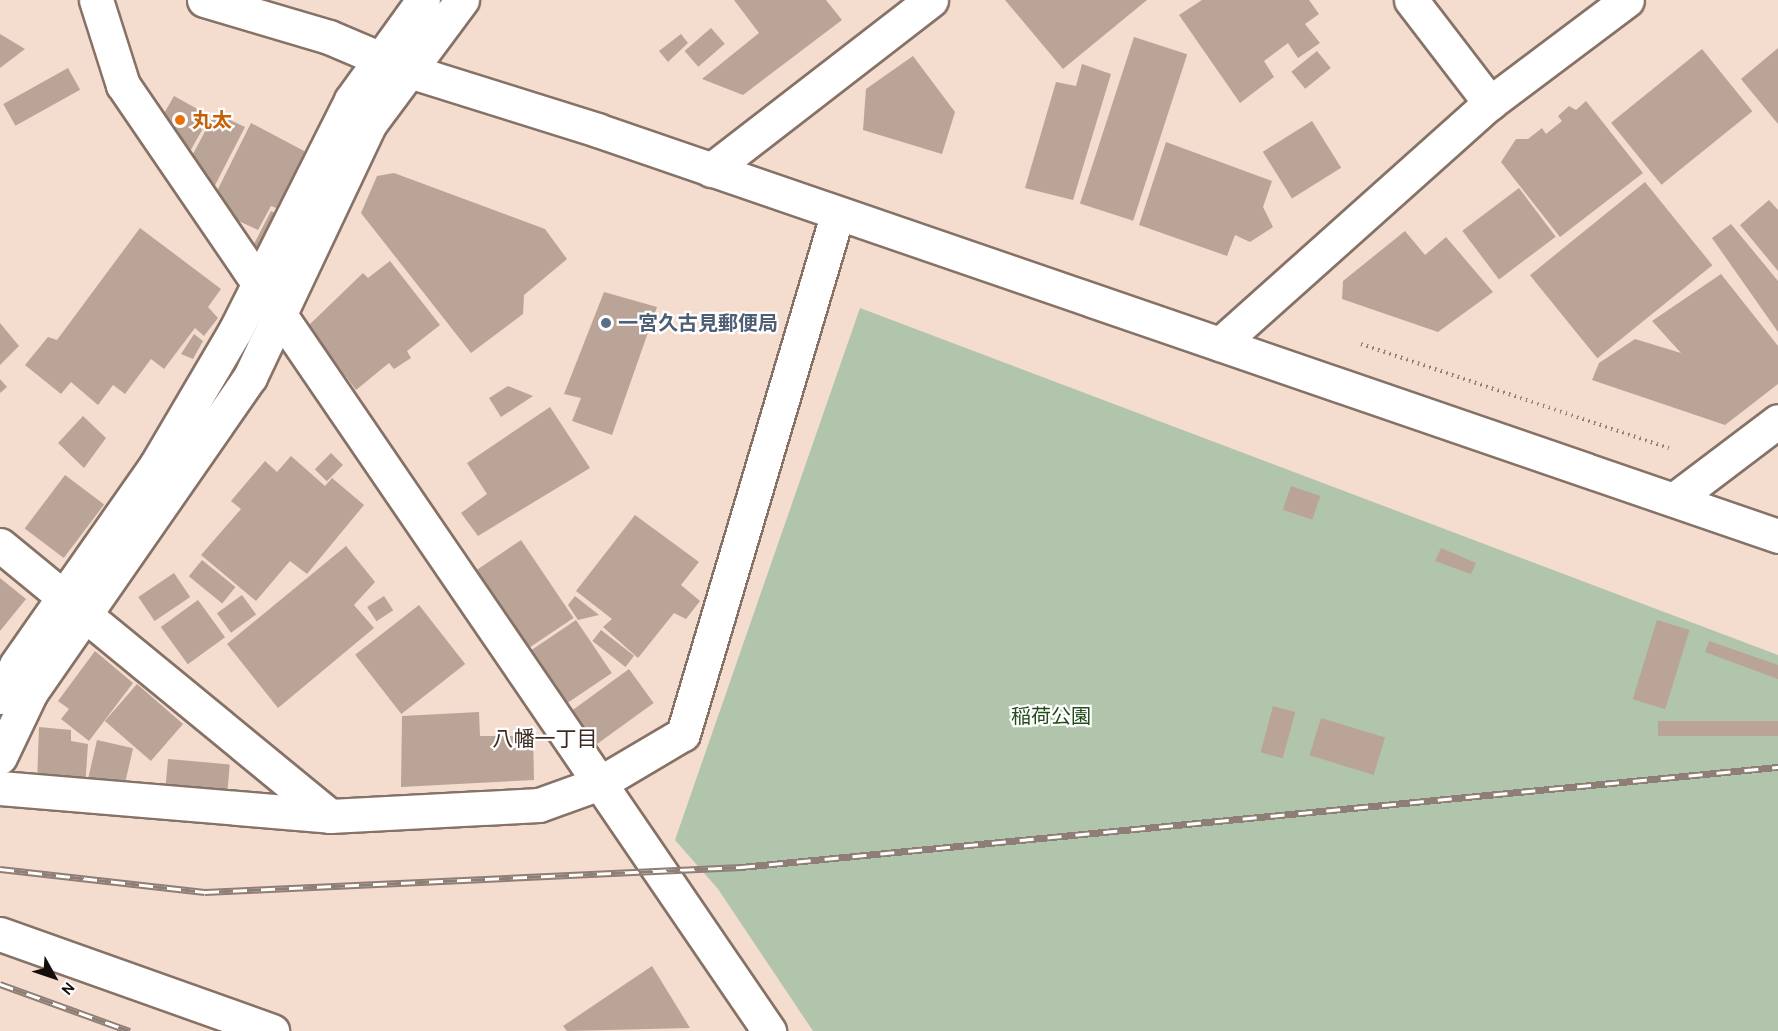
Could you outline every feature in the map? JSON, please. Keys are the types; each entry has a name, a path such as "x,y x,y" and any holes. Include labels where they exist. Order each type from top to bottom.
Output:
{"street":[{"path":"96,0 123,85 260,281 769,1031"},
{"path":"204,0 711,170 1778,536"},
{"path":"0,697 73,607 250,376 369,125 423,0"},
{"path":"0,757 73,607 260,281 351,100 395,65 462,0"},
{"path":"711,170 931,0"},
{"path":"1411,0 1490,103"},
{"path":"1220,344 1490,103 1627,0"},
{"path":"0,788 330,816 539,805 600,783 683,734 837,215"},
{"path":"1675,499 1778,421"},
{"path":"0,545 330,816"},
{"path":"0,934 272,1031"}],"green space":[{"name":"稲荷公園","path":"860,308 1778,655 1778,1031 813,1031 718,889 675,840"}],"building":[{"path":"734,0 826,0 842,20 743,95 702,79 759,33"},
{"path":"1005,0 1147,0 1063,69"},
{"path":"1202,0 1309,0 1319,14 1305,24 1320,43 1298,58 1288,43 1264,61 1274,77 1240,103 1179,15"},
{"path":"711,28 725,44 698,67 685,51"},
{"path":"0,34 25,49 0,68"},
{"path":"681,34 688,43 668,62 659,51"},
{"path":"1134,37 1187,54 1133,221 1080,203"},
{"path":"1778,48 1778,124 1741,79"},
{"path":"1702,49 1752,111 1661,185 1611,123"},
{"path":"1317,51 1331,68 1305,89 1291,72"},
{"path":"913,56 955,112 942,154 863,130 866,89"},
{"path":"1082,64 1111,74 1073,200 1025,188 1056,82 1076,86"},
{"path":"68,68 80,90 15,126 3,104"},
{"path":"174,96 210,116 188,155 162,117"},
{"path":"1586,101 1643,173 1560,237 1501,162 1516,139 1528,139 1542,128 1546,134 1562,121 1558,116 1569,106 1576,110"},
{"path":"215,113 245,127 210,195 187,165"},
{"path":"1312,121 1341,168 1292,198 1263,152"},
{"path":"251,123 306,152 279,209 271,206 258,230 232,218 213,199"},
{"path":"1166,142 1272,181 1263,207 1273,227 1250,242 1235,235 1227,256 1139,225"},
{"path":"394,173 545,229 567,259 524,295 523,314 471,353 361,213 377,176"},
{"path":"1645,182 1712,265 1597,358 1530,275"},
{"path":"1519,188 1556,237 1499,279 1462,231"},
{"path":"1769,200 1778,210 1778,271 1740,225"},
{"path":"271,211 276,214 258,251 252,248"},
{"path":"1731,224 1778,281 1778,332 1712,238"},
{"path":"140,228 221,289 208,307 218,318 204,336 195,328 164,369 151,359 125,394 113,385 98,405 71,382 61,394 25,365 48,337 57,340"},
{"path":"1405,231 1425,255 1446,237 1493,292 1438,332 1342,299 1343,281"},
{"path":"390,261 440,325 407,351 411,358 394,369 389,363 356,390 308,326 363,273 368,278"},
{"path":"1721,274 1778,346 1778,384 1725,425 1592,380 1599,363 1635,339 1681,353 1652,321"},
{"path":"604,292 657,307 612,435 572,421 581,398 564,394"},
{"path":"0,323 19,346 0,365"},
{"path":"194,334 203,341 193,359 181,354"},
{"path":"0,379 7,387 0,393"},
{"path":"508,386 533,396 501,417 489,398"},
{"path":"550,407 590,468 478,536 461,513 487,494 467,463"},
{"path":"83,416 106,438 84,468 58,443"},
{"path":"331,453 343,465 327,481 315,469"},
{"path":"291,456 325,486 332,478 364,505 307,574 290,561 256,601 201,555 241,509 231,501 265,461 277,472"},
{"path":"65,475 104,504 64,558 25,529"},
{"path":"1291,486 1320,496 1312,520 1283,510"},
{"path":"635,515 699,562 681,585 700,601 686,619 674,613 638,658 603,627 612,619 576,591"},
{"path":"521,540 574,618 525,650 473,572"},
{"path":"346,546 375,582 354,605 374,628 278,708 227,644"},
{"path":"1441,548 1476,563 1471,574 1435,561"},
{"path":"202,560 235,587 222,603 189,576"},
{"path":"174,573 190,597 155,621 138,597"},
{"path":"0,578 26,599 0,631"},
{"path":"242,595 256,614 231,633 217,613"},
{"path":"384,596 393,610 376,621 367,607"},
{"path":"575,596 599,615 578,620 568,605"},
{"path":"198,600 225,637 188,664 161,627"},
{"path":"419,605 465,664 401,714 355,655"},
{"path":"576,620 612,673 563,706 527,653"},
{"path":"1657,620 1690,630 1665,709 1633,699"},
{"path":"601,630 634,656 625,667 592,641"},
{"path":"1709,641 1778,665 1778,679 1705,652"},
{"path":"95,651 133,683 89,741 61,719 69,709 58,701"},
{"path":"629,669 654,703 597,744 572,710"},
{"path":"137,684 183,724 151,761 105,721"},
{"path":"1273,706 1295,712 1283,758 1261,752"},
{"path":"479,712 480,736 533,736 534,780 401,787 402,716"},
{"path":"1321,718 1385,738 1374,775 1310,755"},
{"path":"1658,721 1778,721 1778,736 1658,736"},
{"path":"39,727 71,730 71,741 88,744 85,788 37,784"},
{"path":"97,740 133,748 125,785 88,777"},
{"path":"168,759 230,764 227,799 165,794"},
{"path":"652,966 690,1028 567,1031 563,1026"}],"railway":[{"path":"0,869 205,892 741,867 1778,767"},
{"path":"0,984 130,1031"}],"place":[{"name":"丸太","path":"180,120"},
{"name":"一宮久古見郵便局","path":"606,323"}],"district":[{"name":"八幡一丁目","path":"545,739"}]}
